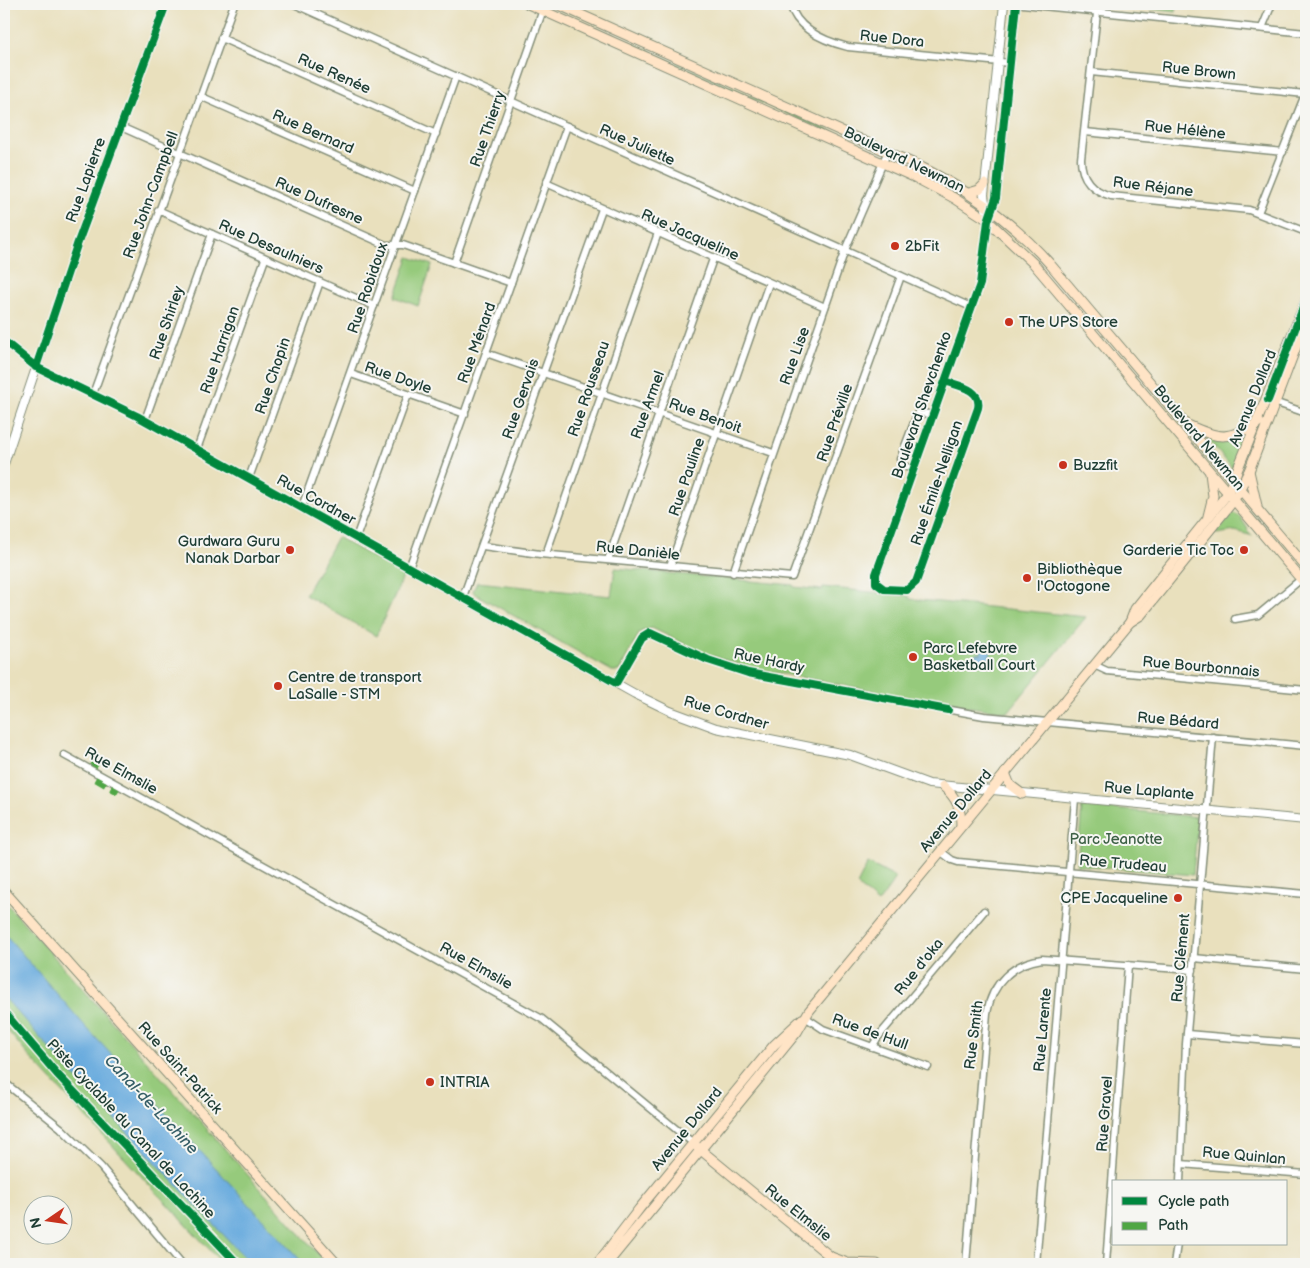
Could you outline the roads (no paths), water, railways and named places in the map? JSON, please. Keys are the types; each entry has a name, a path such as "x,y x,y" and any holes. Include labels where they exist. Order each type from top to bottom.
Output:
{"main road":[{"name":"Boulevard Newman","path":"528,4 544,7 940,189 988,221 1041,271 1231,497 1305,580"},
{"name":"Boulevard Newman","path":"557,4 937,174 989,207 1045,258 1306,567"},
{"path":"969,193 979,190 986,184"},
{"name":"Avenue Dollard","path":"1130,622 1135,609 1206,521 1241,489 1249,471 1306,300"},
{"name":"Avenue Dollard","path":"607,1264 774,1045 791,1026 804,1017 1130,622 1141,615 1231,497 1234,481 1259,422 1271,402 1306,321"},
{"path":"1186,424 1211,435 1222,437 1241,433 1259,422"},
{"path":"1206,521 1213,496 1209,470"},
{"path":"1249,471 1259,511"},
{"path":"1005,773 1010,785 1022,794"},
{"path":"943,786 953,794 959,804 961,826"},
{"name":"Rue Saint-Patrick","path":"4,891 337,1264"},
{"name":"Avenue Dollard","path":"597,1264 697,1147"},
{"name":"Rue Elmslie","path":"697,1147 835,1260 878,1264"}],"street":[{"name":"Rue Lapierre","path":"4,464 76,245 166,4"},
{"name":"Rue John-Campbell","path":"92,394 234,4"},
{"name":"Rue Juliette","path":"294,4 971,307"},
{"name":"Rue Dora","path":"790,4 798,20 808,30 831,43 1010,63"},
{"name":"Boulevard Shevchenko","path":"886,590 878,586 875,578 982,279 989,207 986,184 1004,4"},
{"name":"Boulevard Shevchenko","path":"989,207 996,198 1016,4"},
{"path":"1023,4 1098,7 1306,33"},
{"path":"1262,28 1272,4"},
{"name":"Rue Thierry","path":"454,263 544,7"},
{"name":"Rue Réjane","path":"1098,7 1082,170 1092,186 1102,193 1258,213 1306,232"},
{"name":"Rue Renée","path":"221,38 436,134"},
{"name":"Rue Brown","path":"1091,72 1306,93"},
{"name":"Rue Robidoux","path":"302,507 456,76"},
{"path":"1258,213 1306,93"},
{"name":"Rue Bernard","path":"200,96 415,191"},
{"name":"Rue Ménard","path":"409,568 567,126"},
{"name":"Rue Dufresne","path":"121,127 386,245 403,245 511,283"},
{"name":"Rue Hélène","path":"1085,132 1283,152"},
{"name":"Rue Lise","path":"732,573 845,250 888,152"},
{"name":"Rue Jacqueline","path":"546,183 825,307"},
{"name":"Rue Gervais","path":"464,598 602,209"},
{"name":"Rue Desaulniers","path":"158,210 374,306"},
{"name":"Rue Rousseau","path":"546,554 658,233"},
{"name":"Rue Shirley","path":"145,420 212,234"},
{"name":"Rue Harrigan","path":"197,449 265,258"},
{"name":"Rue Armel","path":"608,560 713,258"},
{"name":"Rue Préville","path":"791,578 799,562 901,276"},
{"name":"Rue Chopin","path":"249,478 320,282"},
{"name":"Rue Pauline","path":"670,566 769,283"},
{"name":"Rue Cordner","path":"4,341 36,367 145,420 662,708 716,728 850,755 924,783 990,791"},
{"name":"Rue Benoit","path":"486,353 659,412 774,454"},
{"name":"Rue Doyle","path":"351,374 465,414"},
{"name":"Rue Émile-Nelligan","path":"886,590 906,590 916,582 978,408 979,398 976,394 945,381"},
{"path":"356,538 408,394"},
{"path":"1271,402 1306,413"},
{"name":"Boulevard Shevchenko","path":"914,470 902,465 900,459 918,412 933,415"},
{"name":"Rue Danièle","path":"483,546 791,578"},
{"path":"1235,619 1258,614 1305,580"},
{"name":"Rue Hardy","path":"616,683 642,638 650,633 708,660 754,674 984,716 1047,722"},
{"name":"Rue Bourbonnais","path":"1094,665 1107,671 1306,690"},
{"name":"Rue Bédard","path":"1047,722 1306,746"},
{"name":"Rue Clément","path":"1180,1180 1187,1034 1213,737"},
{"name":"Rue Elmslie","path":"64,755 542,1019 697,1147"},
{"name":"Rue Laplante","path":"990,791 1306,820"},
{"name":"Rue Larente","path":"1036,1264 1075,799"},
{"name":"Rue Trudeau","path":"940,851 955,861 1306,894"},
{"name":"Rue d'oka","path":"872,1047 884,1030 984,911"},
{"path":"1194,958 1306,969"},
{"name":"Rue Smith","path":"966,1264 988,1005 999,982 1016,968 1038,960 1193,970"},
{"name":"Rue Gravel","path":"1112,1180 1128,965"},
{"name":"Rue de Hull","path":"804,1017 823,1029 928,1067"},
{"path":"1187,1034 1306,1044"},
{"path":"4,1082 60,1127 95,1161 130,1200 182,1264"},
{"name":"Rue Quinlan","path":"1180,1164 1306,1174"},
{"name":"Rue Gravel","path":"1106,1264 1112,1182"},
{"path":"1174,1264 1176,1246"},
{"path":"1176,1246 1178,1264"}],"water":[{"path":"983,642 996,645 996,649 991,649 989,666 974,663 976,653 981,654"},
{"name":"Canal-de-Lachine","path":"4,933 85,1026 304,1264 251,1264 66,1067 4,997"}],"place":[{"name":"2bFit","path":"895,246"},
{"name":"The UPS Store","path":"1009,322"},
{"name":"Buzzfit","path":"1063,465"},
{"name":"Gurdwara Guru Nanak Darbar","path":"290,550"},
{"name":"Garderie Tic Toc","path":"1244,550"},
{"name":"Bibliothèque l'Octogone","path":"1027,578"},
{"name":"Parc Lefebvre Basketball Court","path":"913,657"},
{"name":"Centre de transport LaSalle - STM","path":"278,686"},
{"name":"CPE Jacqueline","path":"1178,898"},
{"name":"INTRIA","path":"430,1082"}],"park label":[{"name":"Parc Jeanotte","path":"1116,839"}]}
